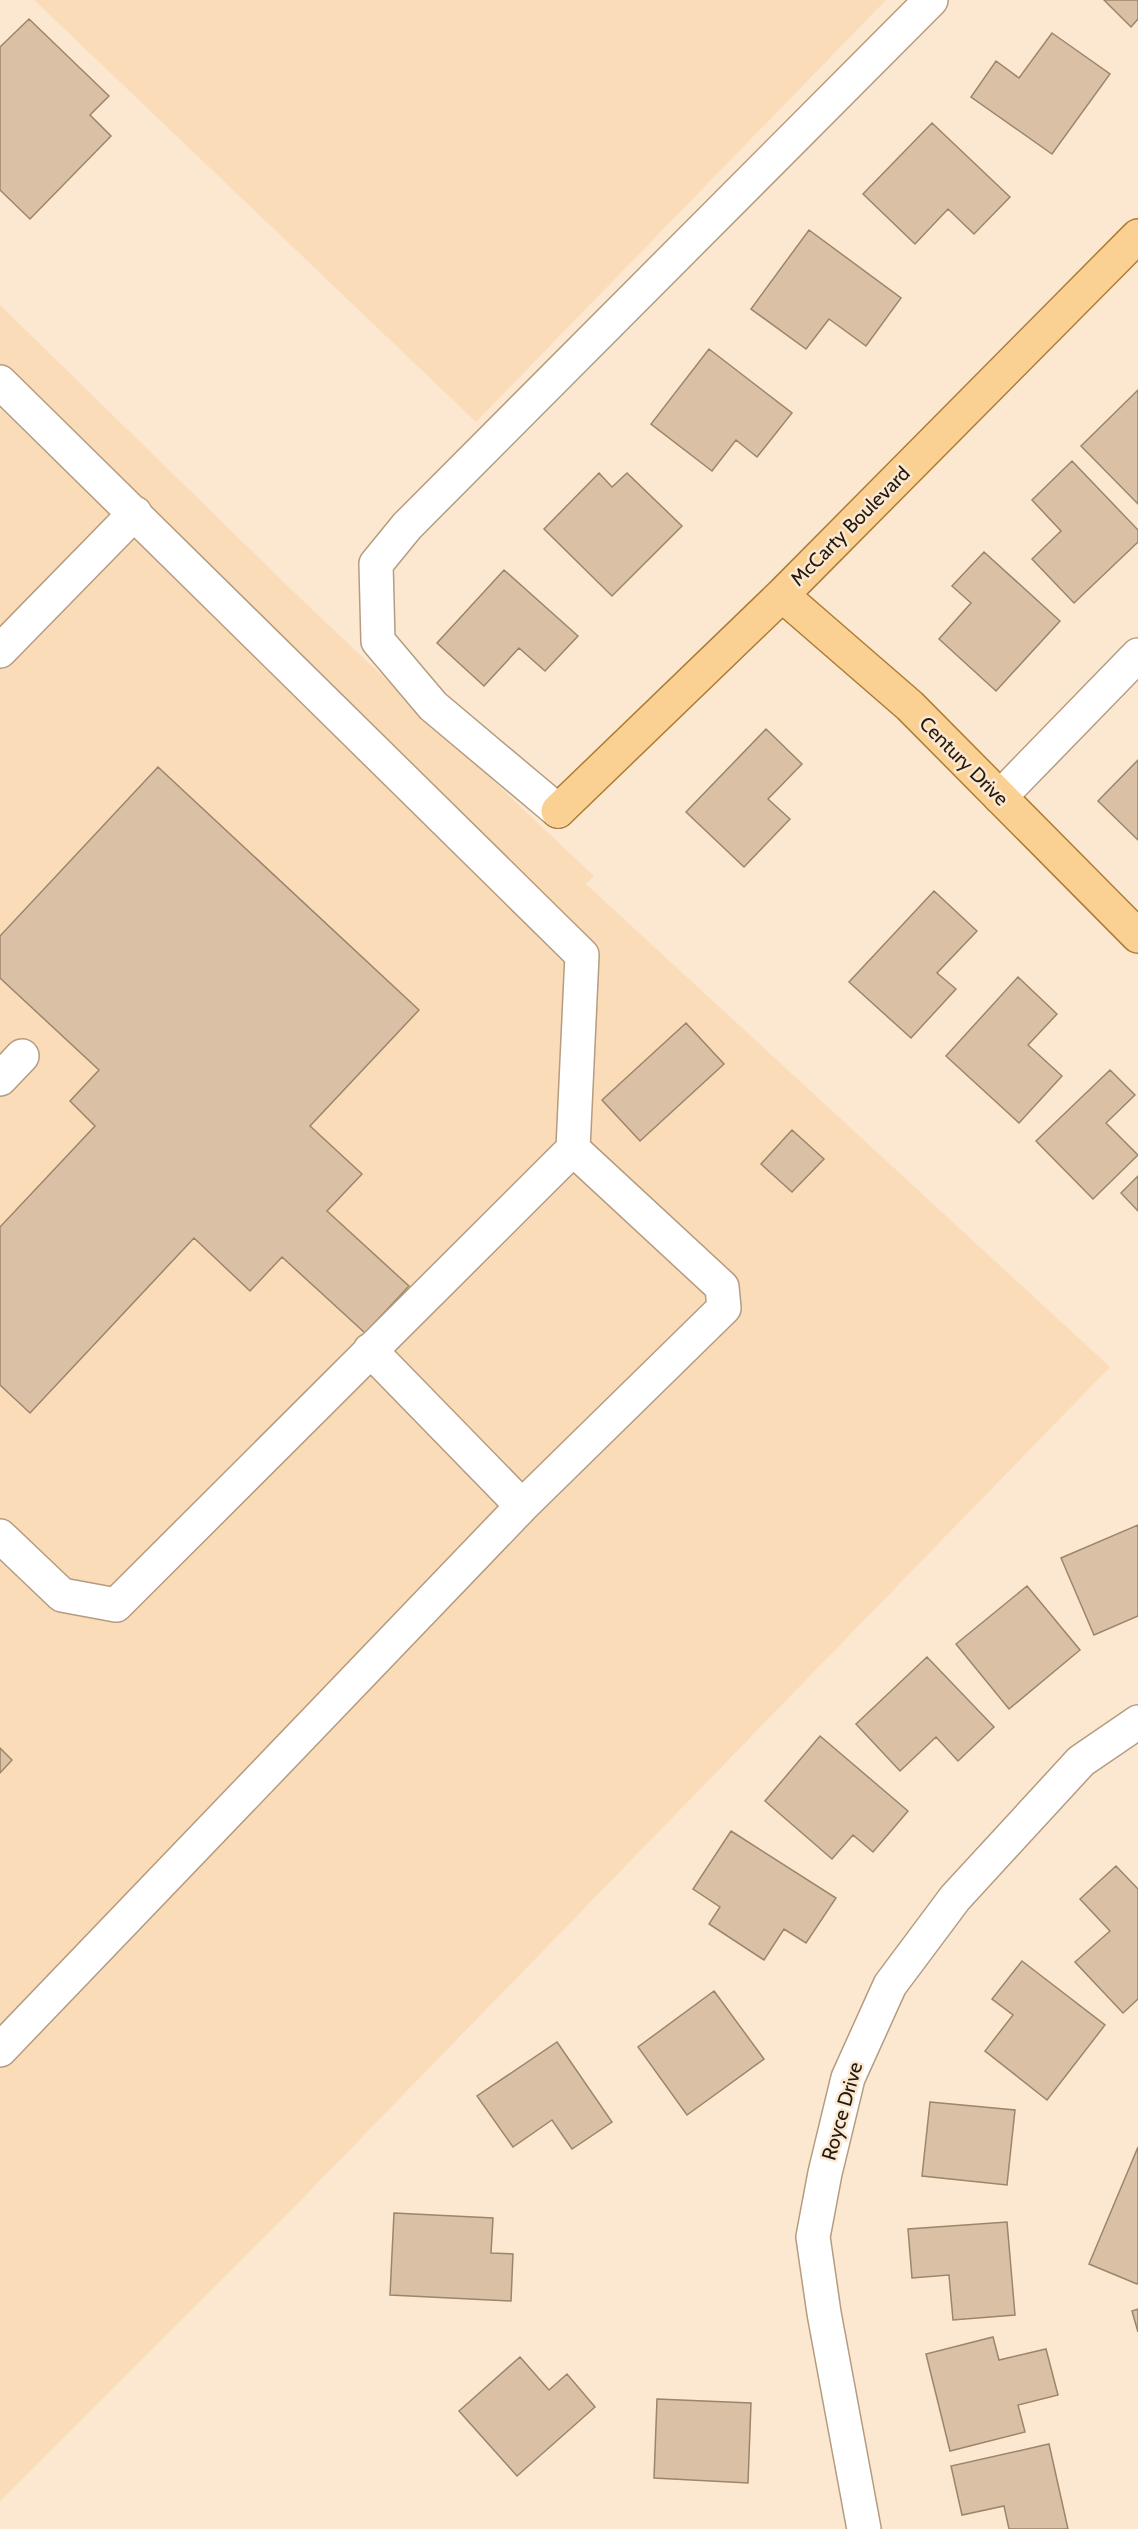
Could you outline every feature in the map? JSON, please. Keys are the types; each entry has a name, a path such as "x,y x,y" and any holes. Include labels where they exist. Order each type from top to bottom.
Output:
{"main road":[{"name":"McCarty Boulevard","path":"558,811 782,595 1138,236"},
{"name":"Century Drive","path":"782,595 909,706 1138,936"}],"street":[{"path":"558,811 433,706 378,642 376,564 407,526 931,0"},
{"path":"0,382 582,955 573,1149 116,1605 62,1594 0,1536"},
{"path":"0,651 135,513"},
{"path":"1000,797 1138,655"},
{"path":"0,1079 22,1056"},
{"path":"0,2050 522,1506 724,1308 722,1287 573,1149"},
{"path":"370,1350 522,1506"},
{"name":"Royce Drive","path":"864,2529 824,2313 813,2237 825,2173 848,2078 890,1985 955,1898 1081,1761 1138,1722"}],"shaded area":[{"path":"34,0 886,0 476,422"},
{"path":"0,305 299,597 594,876 586,884 1110,1367 303,2198 0,2501"}],"building":[{"path":"1104,0 1138,0 1138,19 1131,27"},
{"path":"29,19 109,96 90,115 111,136 30,219 0,190 0,47"},
{"path":"1052,33 1110,74 1052,154 971,97 996,61 1019,78"},
{"path":"932,123 1010,197 974,234 948,209 915,244 863,194"},
{"path":"809,230 901,298 866,346 829,319 806,349 751,309"},
{"path":"709,349 792,413 757,457 736,440 712,471 651,424"},
{"path":"1138,390 1138,504 1081,446"},
{"path":"1072,461 1138,530 1138,542 1074,603 1032,559 1061,531 1032,500"},
{"path":"599,473 612,487 627,473 682,526 612,596 544,529"},
{"path":"984,552 1060,621 996,691 939,639 971,603 952,586"},
{"path":"504,570 578,636 545,671 519,648 484,686 437,643"},
{"path":"766,729 802,764 768,799 790,819 744,867 686,812"},
{"path":"1138,760 1138,840 1098,801"},
{"path":"158,767 419,1010 310,1126 362,1174 327,1211 409,1286 365,1333 282,1257 250,1291 194,1238 30,1413 0,1385 0,1227 95,1126 70,1101 99,1070 0,978 0,936"},
{"path":"934,891 977,931 937,973 956,989 911,1038 849,982"},
{"path":"1018,977 1057,1014 1028,1045 1062,1076 1019,1123 946,1056"},
{"path":"686,1023 724,1064 640,1141 602,1100"},
{"path":"1110,1070 1135,1095 1106,1123 1138,1155 1093,1199 1036,1141"},
{"path":"792,1130 824,1159 792,1192 761,1164"},
{"path":"1138,1176 1138,1211 1121,1193"},
{"path":"1138,1525 1138,1616 1094,1635 1061,1558"},
{"path":"1027,1586 1080,1650 1009,1709 956,1644"},
{"path":"927,1657 994,1727 958,1761 936,1737 900,1771 856,1724"},
{"path":"820,1736 908,1811 873,1852 853,1835 832,1859 765,1801"},
{"path":"0,1748 12,1760 0,1773"},
{"path":"731,1831 836,1898 806,1943 784,1929 764,1960 709,1924 720,1907 693,1889"},
{"path":"1116,1866 1138,1889 1138,1999 1123,2013 1075,1962 1110,1931 1080,1899"},
{"path":"1022,1961 1105,2025 1047,2100 985,2051 1013,2015 992,1999"},
{"path":"714,1991 764,2059 687,2115 638,2047"},
{"path":"557,2042 612,2122 572,2149 552,2120 513,2147 477,2096"},
{"path":"930,2102 1015,2110 1007,2185 922,2176"},
{"path":"1138,2147 1138,2282 1137,2284 1089,2264"},
{"path":"394,2213 493,2218 491,2253 513,2254 511,2301 390,2295"},
{"path":"1007,2222 1015,2315 953,2320 949,2275 912,2278 908,2229"},
{"path":"1138,2309 1138,2332 1132,2311"},
{"path":"993,2337 999,2360 1046,2349 1058,2395 1018,2405 1025,2432 950,2451 926,2354"},
{"path":"520,2357 549,2390 567,2374 595,2407 517,2476 459,2411"},
{"path":"657,2399 751,2403 748,2483 654,2478"},
{"path":"1049,2444 1068,2529 1009,2529 1004,2506 962,2515 951,2466"}]}
